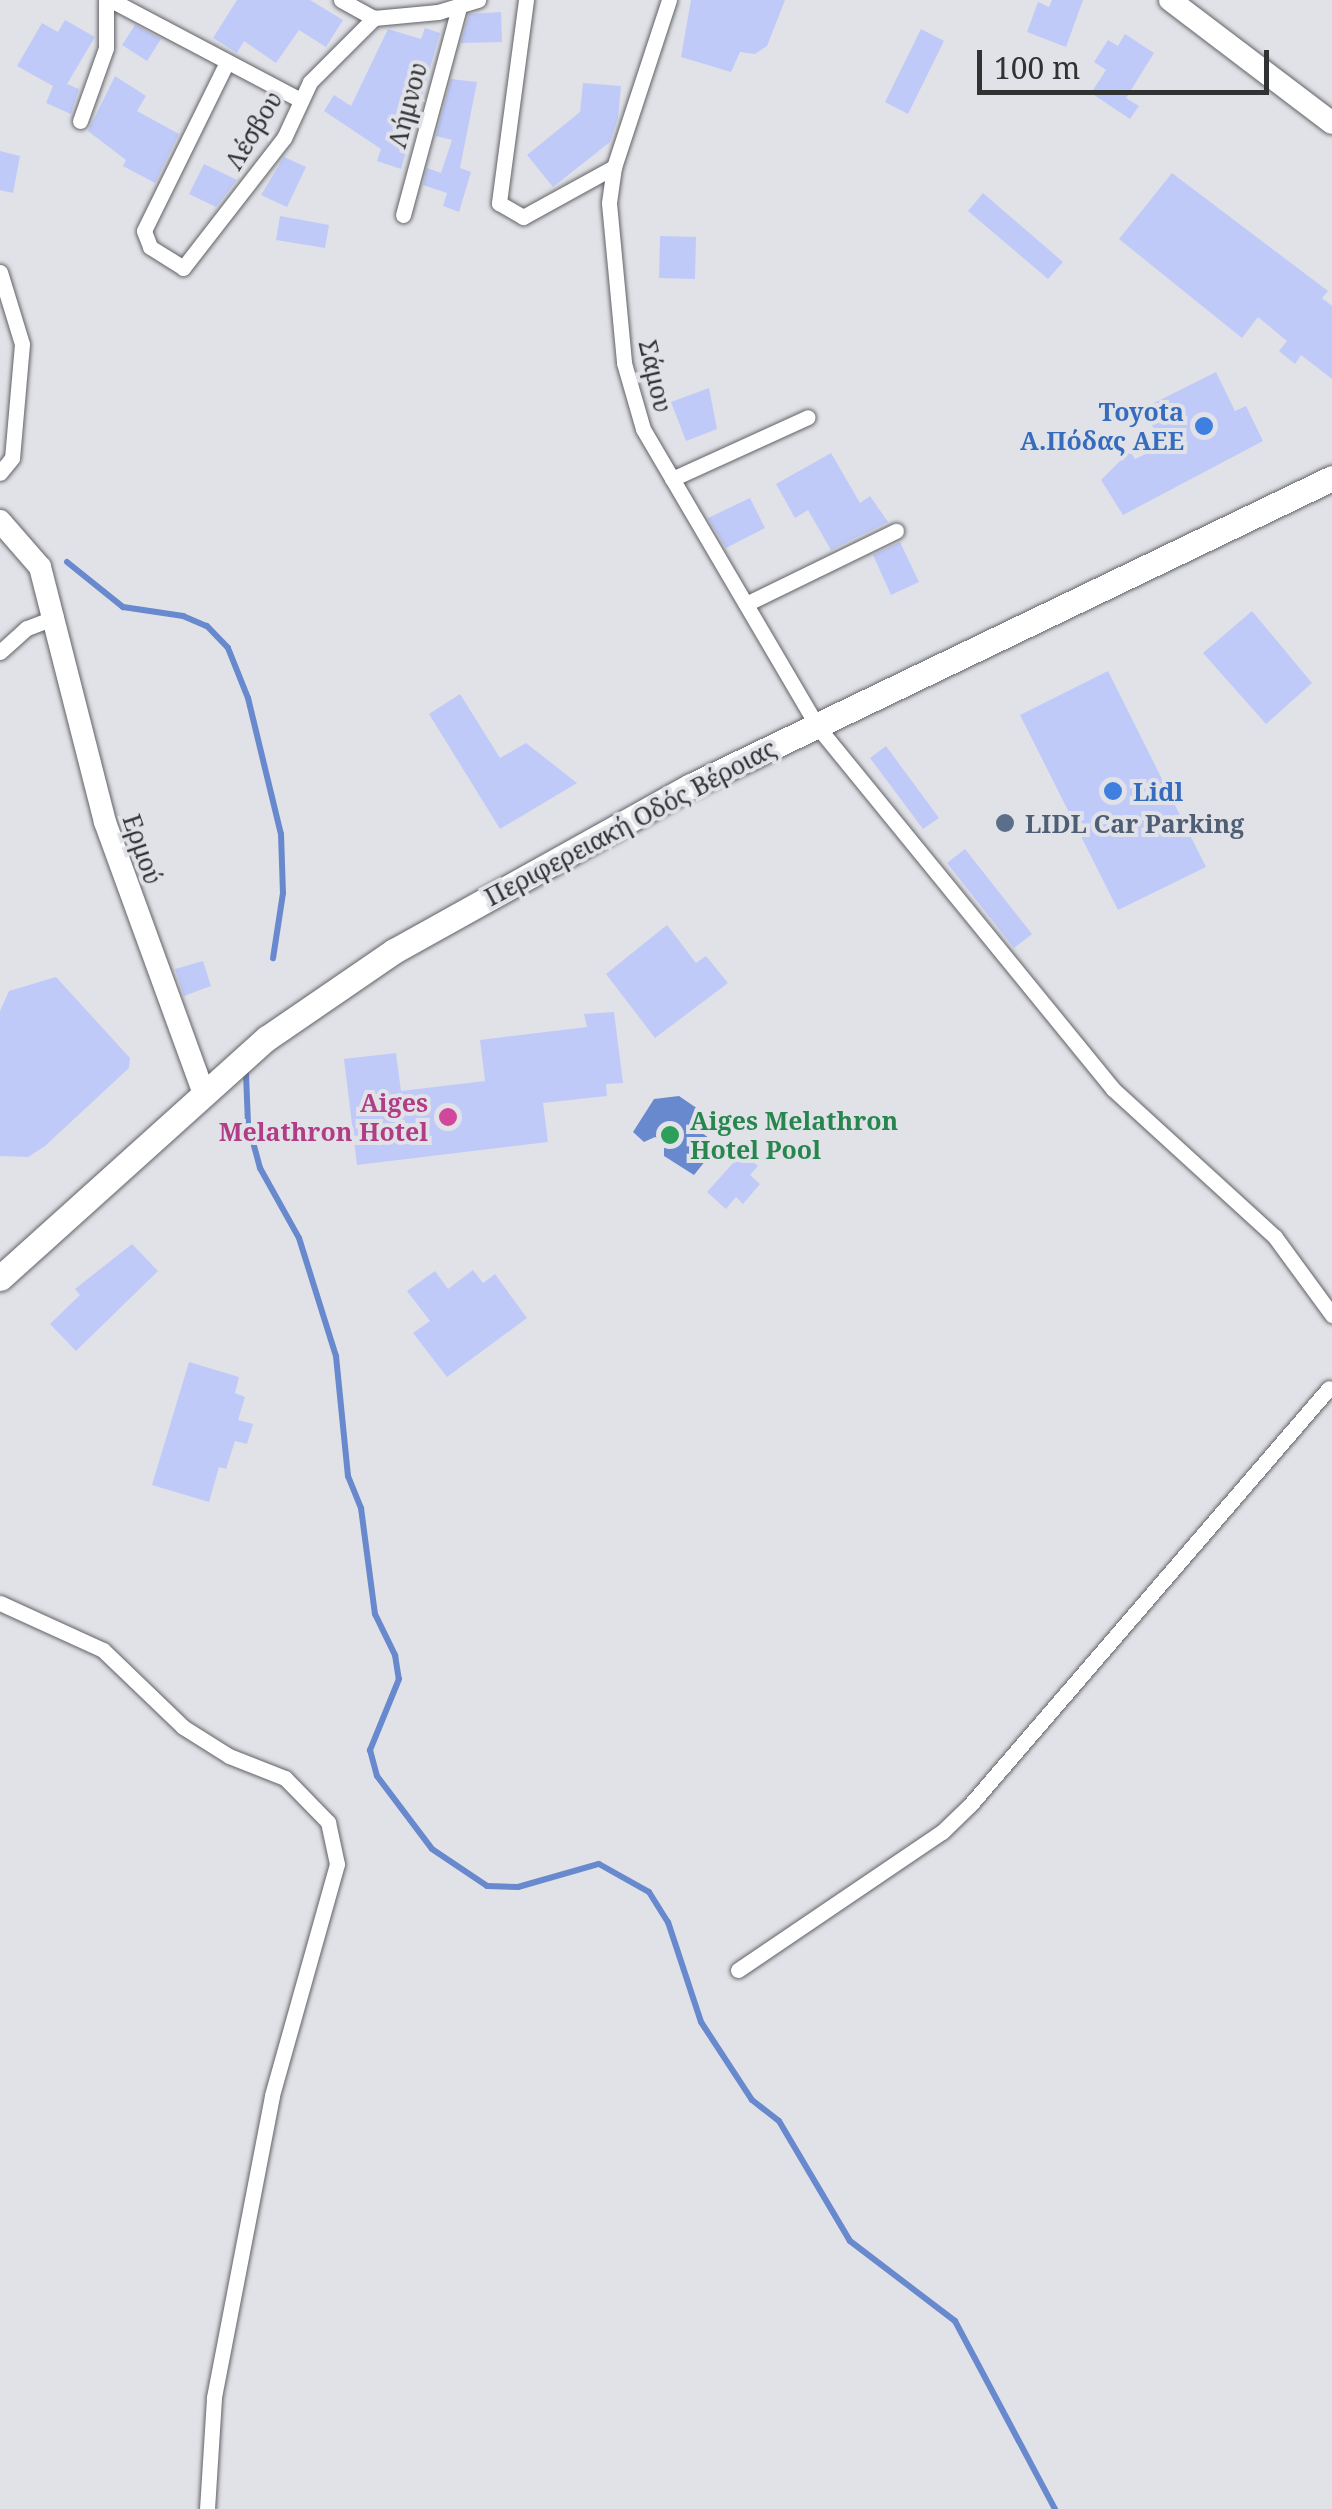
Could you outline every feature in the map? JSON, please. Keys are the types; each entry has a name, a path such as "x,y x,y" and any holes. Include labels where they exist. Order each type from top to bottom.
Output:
{"main road":[{"name":"Περιφερειακή Οδός Βέροιας","path":"0,1278 267,1038 394,951 691,786 1332,478"}],"street":[{"path":"80,121 106,48 108,0 301,100"},
{"path":"341,0 374,18 459,8 478,0"},
{"path":"526,0 499,203 523,217 614,167"},
{"name":"Σάμου","path":"668,0 614,167 609,203 624,363 643,429 816,726 1113,1090 1275,1237 1332,1315"},
{"path":"1181,3 1332,123"},
{"name":"Λήμνου","path":"402,215 459,8"},
{"name":"Λέσβου","path":"226,62 191,144 146,221 150,248 178,267 196,259 284,138 310,82 374,18"},
{"path":"0,272 22,344 12,458 0,473"},
{"path":"672,478 808,417"},
{"name":"Ερμού","path":"0,522 40,567 56,617 74,720 105,822 204,1091"},
{"path":"746,604 896,532"},
{"path":"0,652 27,628 56,617"},
{"path":"738,1970 942,1832 970,1806 1331,1387"},
{"path":"0,1603 103,1650 183,1728 230,1756 286,1778 328,1822 336,1864 272,2096 217,2382 208,2509"}],"water":[{"name":"Aiges Melathron Hotel Pool","path":"679,1096 698,1109 701,1132 718,1145 694,1175 664,1156 664,1142 655,1137 644,1142 633,1132 654,1099"}],"building":[{"path":"237,0 310,0 343,20 326,47 299,30 276,63 244,41 237,53 213,38"},
{"path":"691,0 785,0 767,46 755,54 740,52 731,72 681,57"},
{"path":"1052,0 1083,0 1066,47 1027,32 1038,2 1049,7"},
{"path":"501,12 502,42 461,43 469,14"},
{"path":"65,20 95,37 67,84 79,89 71,114 46,103 53,86 17,66 42,23 58,32"},
{"path":"135,25 161,39 147,61 122,45"},
{"path":"425,28 440,33 401,169 377,161 381,149 324,111 334,95 351,106 388,29 421,39"},
{"path":"921,29 944,41 908,114 885,102"},
{"path":"1125,34 1154,53 1126,98 1139,106 1130,119 1091,93 1106,70 1094,62 1108,40 1118,46"},
{"path":"115,76 146,96 137,111 179,134 155,183 123,166 126,160 88,131"},
{"path":"451,79 477,82 460,168 471,172 459,212 443,206 447,193 423,185 427,168 441,173 452,140 436,136"},
{"path":"583,83 621,86 618,118 610,142 553,187 527,155 580,112"},
{"path":"0,151 20,156 13,193 0,190"},
{"path":"284,157 306,167 287,207 261,195"},
{"path":"204,164 237,180 216,207 189,194"},
{"path":"1172,173 1328,291 1322,298 1332,306 1332,379 1301,355 1295,364 1279,351 1287,341 1258,317 1242,338 1119,239"},
{"path":"983,193 1063,262 1048,279 968,211"},
{"path":"280,216 329,225 325,248 276,240"},
{"path":"660,236 696,237 695,279 659,278"},
{"name":"Toyota Α.Πόδας ΑΕΕ","path":"1216,372 1235,411 1246,406 1263,441 1123,515 1101,480 1130,451 1135,459 1162,446 1144,408"},
{"path":"709,388 717,429 686,441 671,402"},
{"path":"831,453 860,503 870,496 888,522 831,550 808,510 795,518 776,484"},
{"path":"750,498 765,528 726,548 708,518"},
{"path":"900,542 919,582 891,595 873,555"},
{"path":"1252,611 1312,683 1266,724 1203,653"},
{"name":"Lidl","path":"1108,671 1206,867 1118,910 1020,715"},
{"path":"460,694 500,758 526,743 577,783 500,829 429,714"},
{"path":"886,746 939,818 923,829 870,758"},
{"path":"965,849 1032,934 1014,948 947,863"},
{"path":"667,925 696,963 706,956 728,983 655,1038 606,974"},
{"path":"203,961 211,986 184,996 175,969"},
{"path":"56,977 130,1058 129,1068 45,1146 28,1157 0,1156 0,1011 9,991"},
{"name":"Aiges Melathron Hotel","path":"614,1012 623,1083 606,1084 607,1096 543,1103 548,1142 357,1165 344,1059 396,1053 401,1091 485,1081 480,1040 587,1027 584,1014"},
{"path":"743,1152 758,1166 750,1175 760,1184 743,1204 736,1197 726,1209 707,1192"},
{"path":"132,1244 158,1271 76,1351 50,1324 80,1295 75,1289"},
{"path":"473,1270 483,1283 495,1274 527,1318 447,1377 413,1333 430,1321 407,1291 435,1271 448,1289"},
{"path":"189,1362 239,1377 235,1393 245,1397 238,1420 253,1424 247,1444 235,1441 226,1469 219,1467 209,1502 152,1485"}],"waterway":[{"path":"67,562 123,607 183,616 207,626 228,648 248,698 281,834 283,893 273,958"},
{"path":"246,1074 248,1124 260,1168 299,1238 336,1356 348,1476 361,1508 375,1614 395,1655 399,1679 370,1750 377,1776 432,1849 487,1886 518,1887 599,1864 649,1892 668,1922 701,2022 752,2100 779,2121 850,2241 955,2321 1055,2509"}],"place":[{"name":"Toyota Α.Πόδας ΑΕΕ","path":"1204,426"},
{"name":"Lidl","path":"1113,791"},
{"name":"LIDL Car Parking","path":"1005,823"},
{"name":"Aiges Melathron Hotel","path":"448,1117"},
{"name":"Aiges Melathron Hotel Pool","path":"670,1135"}]}
